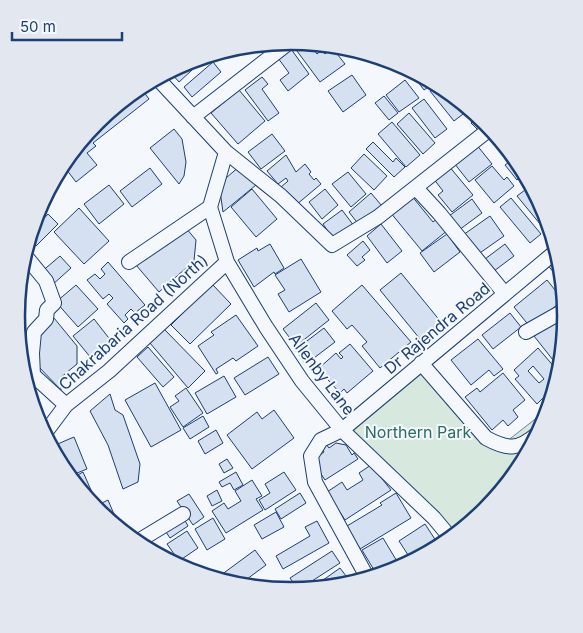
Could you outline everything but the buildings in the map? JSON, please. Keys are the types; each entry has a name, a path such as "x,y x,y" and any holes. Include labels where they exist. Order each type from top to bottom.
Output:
{"street":[{"path":"193,116 279,51"},
{"path":"162,84 226,152 281,196 332,245 378,217 484,133"},
{"path":"129,262 210,207 226,152"},
{"path":"416,188 505,294"},
{"name":"Allenby Lane","path":"210,207 228,262 266,328 302,382 342,430 434,518 447,533"},
{"name":"Dr Rajendra Road","path":"365,573 315,482 311,456 321,440 342,430 551,256"},
{"path":"30,370 34,332 46,319 47,310 54,302 46,281 31,262"},
{"name":"Chakrabaria Road (North)","path":"49,427 66,405 109,371 228,262"},
{"path":"526,332 558,314"},
{"path":"421,363 486,438 508,447 518,446 526,442"},
{"path":"32,376 66,405"},
{"path":"143,538 183,514"}],"green space":[{"name":"Northern Park","path":"421,368 497,449 539,416 522,450 503,479 480,505 450,531 349,430"}]}
